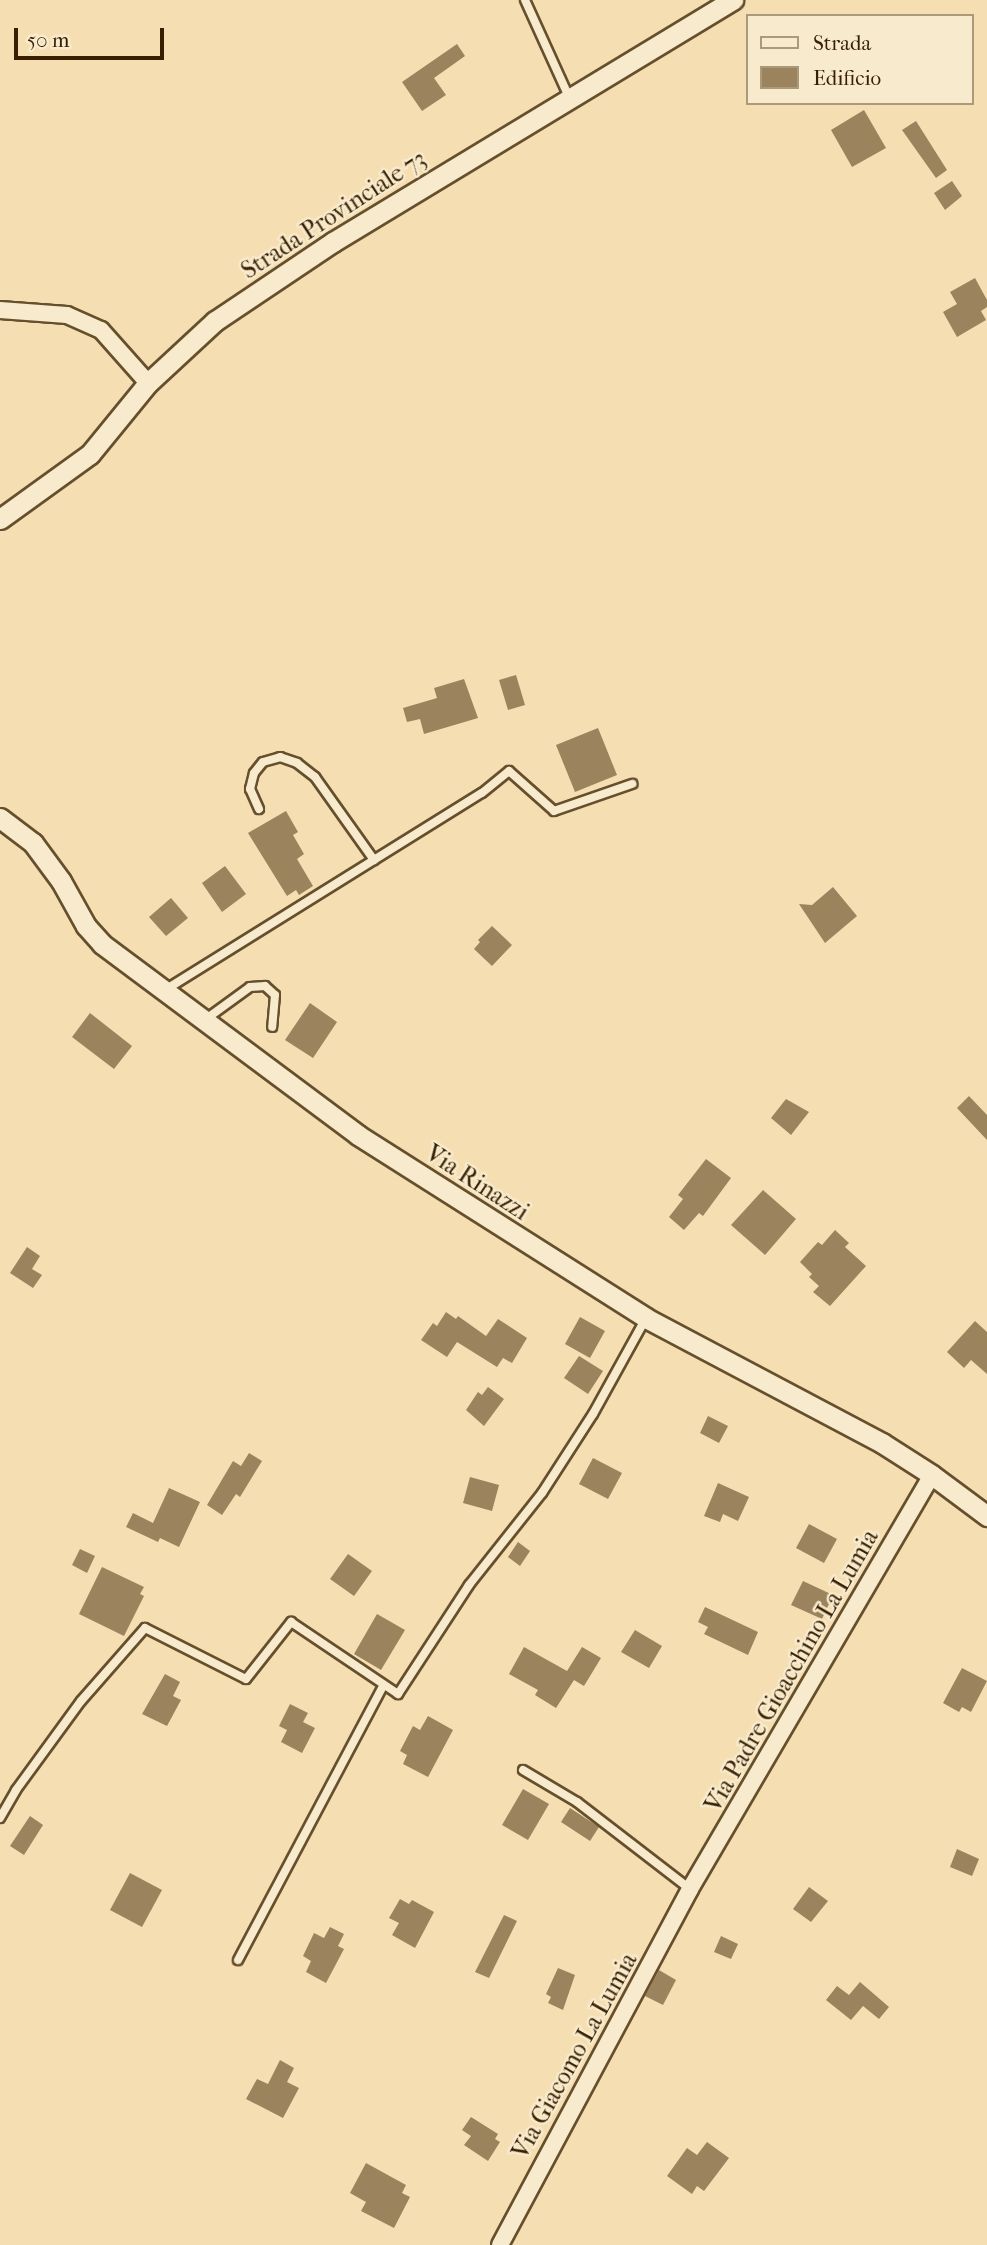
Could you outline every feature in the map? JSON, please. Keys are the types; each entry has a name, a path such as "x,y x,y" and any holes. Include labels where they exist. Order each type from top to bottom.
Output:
{"street":[{"name":"Strada Provinciale 73","path":"0,519 90,454 148,383 215,321 333,242 733,0"},
{"path":"0,310 66,315 101,330 148,383"},
{"name":"Via Rinazzi","path":"0,818 33,843 61,881 86,926 102,944 358,1135 646,1318 882,1443 932,1475 987,1516"},
{"name":"Via Padre Gioacchino La Lumia","path":"690,1889 932,1475"},
{"name":"Via Giacomo La Lumia","path":"500,2245 690,1889"}],"lane":[{"path":"525,0 569,97"},
{"path":"259,809 250,789 254,773 263,762 280,757 297,763 315,777 374,860"},
{"path":"163,991 482,793 509,771 554,811 632,784"},
{"path":"203,1021 250,987 265,986 275,995 272,1027"},
{"path":"0,1818 16,1790 81,1701 145,1628 246,1679 291,1622 398,1694 469,1585 542,1493 593,1414 646,1318"},
{"path":"238,1960 383,1686"},
{"path":"523,1770 577,1802 690,1889"}],"building":[{"path":"457,44 465,56 434,78 446,95 422,111 402,82"},
{"path":"864,110 886,148 852,167 831,130"},
{"path":"916,121 947,170 936,178 902,130"},
{"path":"952,181 962,196 945,210 934,193"},
{"path":"975,278 987,300 987,307 981,311 986,320 957,337 943,312 957,304 950,292"},
{"path":"516,675 525,705 508,710 499,680"},
{"path":"464,679 478,718 424,734 420,719 407,722 403,708 437,698 434,688"},
{"path":"598,728 617,775 575,792 556,745"},
{"path":"286,811 298,832 293,835 304,854 297,859 313,886 299,895 296,890 287,896 248,833"},
{"path":"225,866 246,894 222,912 202,883"},
{"path":"833,887 857,916 825,943 799,904 812,905"},
{"path":"171,898 188,918 166,936 149,917"},
{"path":"492,926 512,945 492,966 474,949 480,942 478,940"},
{"path":"310,1003 337,1022 313,1058 285,1040"},
{"path":"90,1013 132,1046 114,1069 72,1037"},
{"path":"969,1096 987,1115 987,1140 957,1108"},
{"path":"786,1099 809,1112 791,1135 771,1118"},
{"path":"706,1159 731,1178 703,1216 699,1213 684,1230 669,1217 683,1199 678,1195"},
{"path":"763,1190 796,1219 765,1255 731,1225"},
{"path":"835,1230 849,1243 845,1247 866,1266 830,1306 813,1292 819,1286 809,1277 812,1274 800,1262 818,1242 822,1245"},
{"path":"27,1247 40,1256 32,1269 42,1275 33,1288 10,1273"},
{"path":"446,1312 456,1319 458,1316 486,1336 498,1319 527,1338 512,1363 503,1358 497,1367 457,1342 447,1357 421,1340 433,1323 437,1326"},
{"path":"580,1317 605,1331 590,1358 565,1344"},
{"path":"975,1321 987,1332 987,1374 971,1360 964,1368 947,1352"},
{"path":"579,1356 603,1371 588,1394 564,1378"},
{"path":"488,1387 504,1399 484,1426 466,1410 478,1392 482,1395"},
{"path":"708,1416 728,1426 719,1443 700,1433"},
{"path":"249,1453 262,1461 240,1497 236,1494 222,1515 207,1505 233,1461 241,1466"},
{"path":"593,1458 622,1473 608,1499 579,1484"},
{"path":"470,1477 499,1485 492,1511 463,1503"},
{"path":"718,1483 749,1497 738,1521 723,1514 720,1522 704,1516"},
{"path":"169,1488 200,1502 179,1547 160,1538 158,1542 126,1527 133,1513 153,1523"},
{"path":"809,1524 837,1539 824,1563 796,1548"},
{"path":"518,1542 530,1551 520,1566 508,1557"},
{"path":"80,1549 95,1556 87,1573 72,1565"},
{"path":"348,1554 372,1571 354,1596 330,1579"},
{"path":"102,1567 144,1587 140,1594 144,1596 124,1636 79,1614"},
{"path":"803,1581 833,1595 822,1619 791,1605"},
{"path":"705,1607 758,1632 748,1655 704,1634 708,1627 698,1622"},
{"path":"377,1614 405,1630 381,1670 354,1654"},
{"path":"635,1630 662,1646 649,1668 621,1652"},
{"path":"524,1647 567,1671 582,1647 601,1658 584,1686 574,1680 556,1708 535,1695 538,1690 509,1674"},
{"path":"962,1668 987,1681 971,1712 962,1707 959,1712 943,1703"},
{"path":"165,1674 180,1682 173,1696 181,1700 167,1726 142,1714"},
{"path":"290,1704 308,1713 303,1722 315,1728 302,1753 281,1742 287,1730 279,1726"},
{"path":"428,1716 453,1730 428,1777 403,1764 407,1755 400,1751 413,1726 420,1730"},
{"path":"523,1789 549,1804 528,1840 502,1825"},
{"path":"570,1808 599,1827 590,1841 561,1822"},
{"path":"30,1816 43,1825 24,1855 10,1846"},
{"path":"957,1849 979,1859 972,1876 950,1867"},
{"path":"130,1873 162,1890 142,1927 110,1910"},
{"path":"809,1887 828,1901 811,1922 793,1909"},
{"path":"400,1899 409,1904 412,1900 434,1912 415,1948 392,1935 399,1923 389,1918"},
{"path":"504,1915 517,1921 489,1978 475,1972"},
{"path":"330,1927 344,1934 338,1946 344,1949 326,1983 306,1972 311,1961 303,1956 314,1933 324,1938"},
{"path":"721,1936 738,1944 731,1959 714,1952"},
{"path":"558,1968 575,1975 563,2010 548,2003 551,1997 546,1994"},
{"path":"659,1970 676,1980 663,2005 645,1996"},
{"path":"860,1982 889,2007 879,2019 863,2006 851,2020 826,2000 837,1986 849,1995"},
{"path":"280,2060 294,2068 287,2082 299,2088 283,2118 246,2099 257,2079 268,2084"},
{"path":"471,2117 498,2134 495,2139 500,2142 488,2161 464,2145 471,2136 462,2130"},
{"path":"707,2142 729,2158 704,2191 697,2186 692,2194 667,2176 687,2148 697,2155"},
{"path":"366,2163 406,2185 402,2193 410,2197 394,2228 361,2211 366,2202 350,2193"}]}
